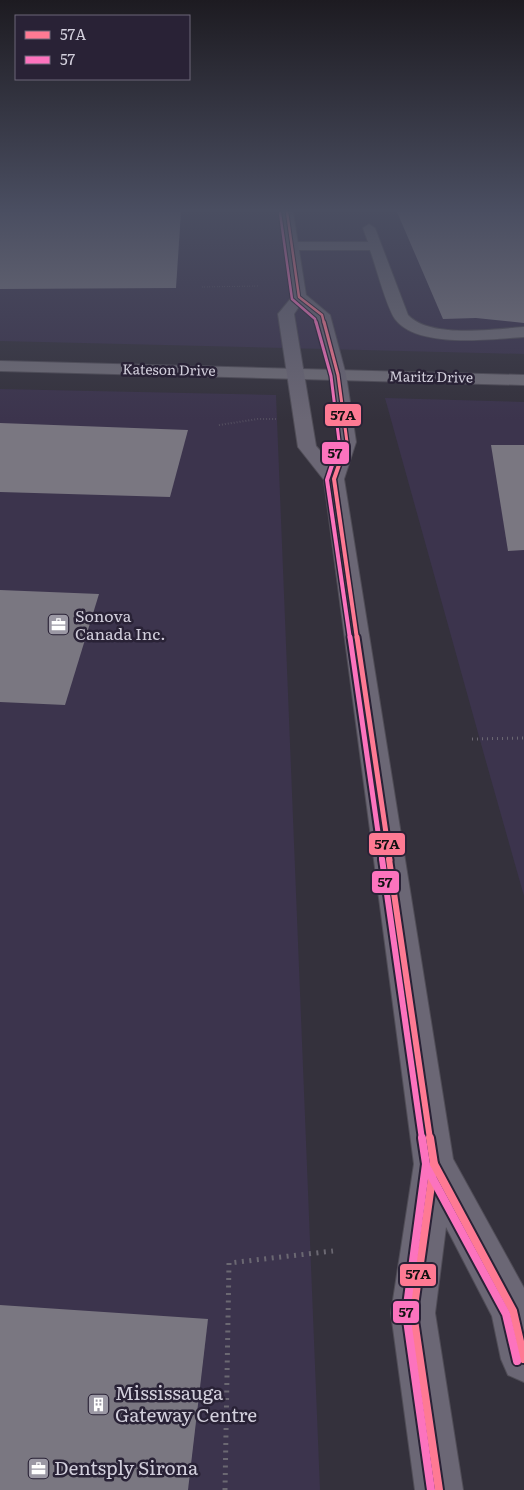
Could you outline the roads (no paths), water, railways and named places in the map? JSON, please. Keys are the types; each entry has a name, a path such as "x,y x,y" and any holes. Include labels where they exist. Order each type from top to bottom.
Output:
{"main road":[{"path":"297,282 299,297 322,315 338,375 347,442 334,479 434,1164 413,1313 439,1490"},
{"path":"299,297 286,314 307,447 334,479"},
{"path":"434,1164 513,1310 524,1359"}],"street":[{"path":"388,282 403,321 408,325 444,334 524,332"},
{"name":"Kateson Drive","path":"0,366 338,375"},
{"name":"Maritz Drive","path":"338,375 524,380"}],"place":[{"name":"Sonova Canada Inc.","path":"59,625"},
{"name":"Mississauga Gateway Centre","path":"99,1404"},
{"name":"Dentsply Sirona","path":"38,1468"}]}
